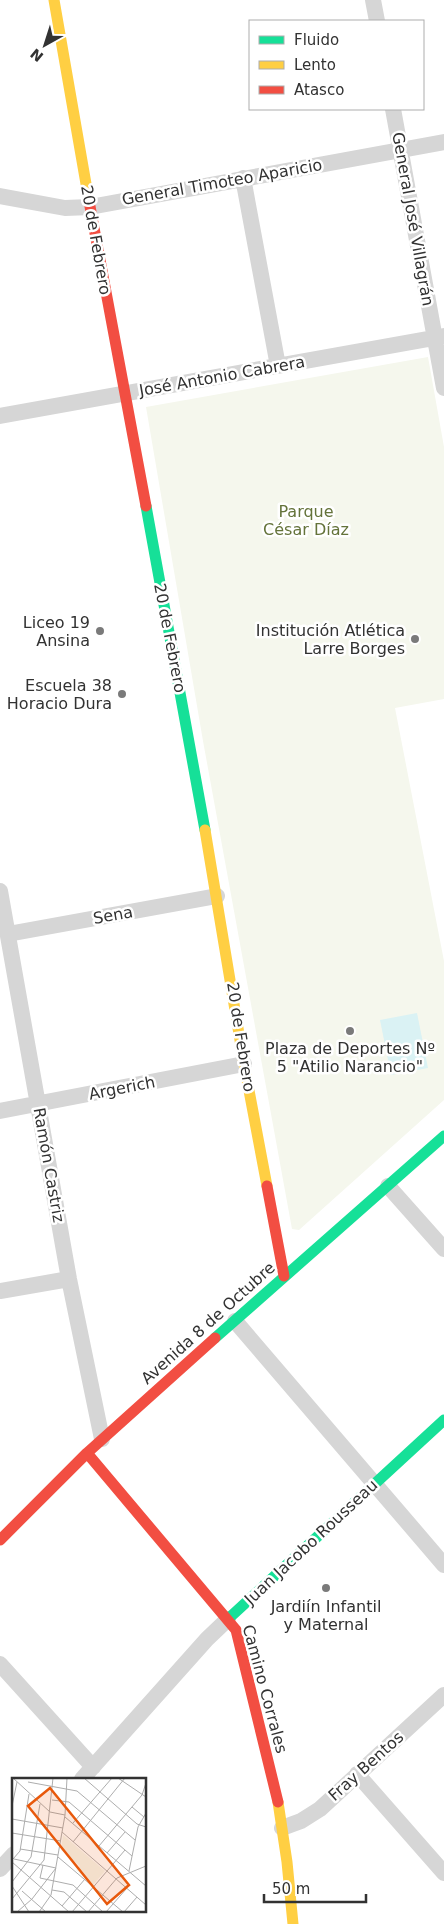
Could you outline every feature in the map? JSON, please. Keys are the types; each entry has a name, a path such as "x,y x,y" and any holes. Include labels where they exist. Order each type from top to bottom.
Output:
{"main road":[{"name":"20 de Febrero","path":"54,0 124,393 218,896 244,1064 284,1276"},
{"name":"Avenida 8 de Octubre","path":"0,1540 102,1439 444,1136"},
{"name":"Juan Jacobo Rousseau","path":"228,1619 444,1420"},
{"name":"Camino Corrales","path":"87,1453 236,1630 282,1828 293,1924"}],"street":[{"path":"373,0 377,20"},
{"name":"General José Villagrán","path":"392,110 439,336 444,388"},
{"name":"General Timoteo Aparicio","path":"0,196 65,208 90,207 444,142"},
{"path":"243,178 278,366"},
{"name":"José Antonio Cabrera","path":"0,416 439,336"},
{"name":"Ramón Castriz","path":"0,891 69,1279 102,1439"},
{"name":"Sena","path":"8,934 218,896"},
{"name":"Argerich","path":"0,1111 244,1064"},
{"path":"388,1186 444,1249"},
{"path":"0,1291 69,1279"},
{"path":"235,1321 444,1565"},
{"name":"Juan Jacobo Rousseau","path":"87,1773 207,1639 228,1619"},
{"path":"0,1664 87,1773"},
{"name":"Fray Bentos","path":"282,1828 310,1816 444,1695"},
{"path":"357,1774 444,1873"},
{"path":"0,1869 12,1856"}],"green space":[{"name":"Parque César Díaz","path":"428,357 444,447 444,699 395,708 444,961 444,1100 299,1230 292,1229 203,741 146,407"}],"water":[{"path":"417,1013 428,1068 391,1075 380,1020"}],"traffic: fast":[{"path":"146,506 205,830"},
{"path":"215,1338 444,1136"},
{"path":"228,1619 444,1420"}],"traffic: slow":[{"path":"54,0 89,201"},
{"path":"205,830 244,1064 267,1186"},
{"path":"278,1802 287,1862 293,1924"}],"traffic: jam":[{"path":"89,201 146,506"},
{"path":"267,1186 284,1276"},
{"path":"0,1540 87,1453 215,1338"},
{"path":"87,1453 236,1630 278,1802"}],"place":[{"name":"Liceo 19 Ansina","path":"100,631"},
{"name":"Institución Atlética Larre Borges","path":"415,639"},
{"name":"Escuela 38 Horacio Dura","path":"122,694"},
{"name":"Plaza de Deportes Nº 5 \"Atilio Narancio\"","path":"350,1031"},
{"name":"Jardiín Infantil y Maternal","path":"326,1588"}]}
